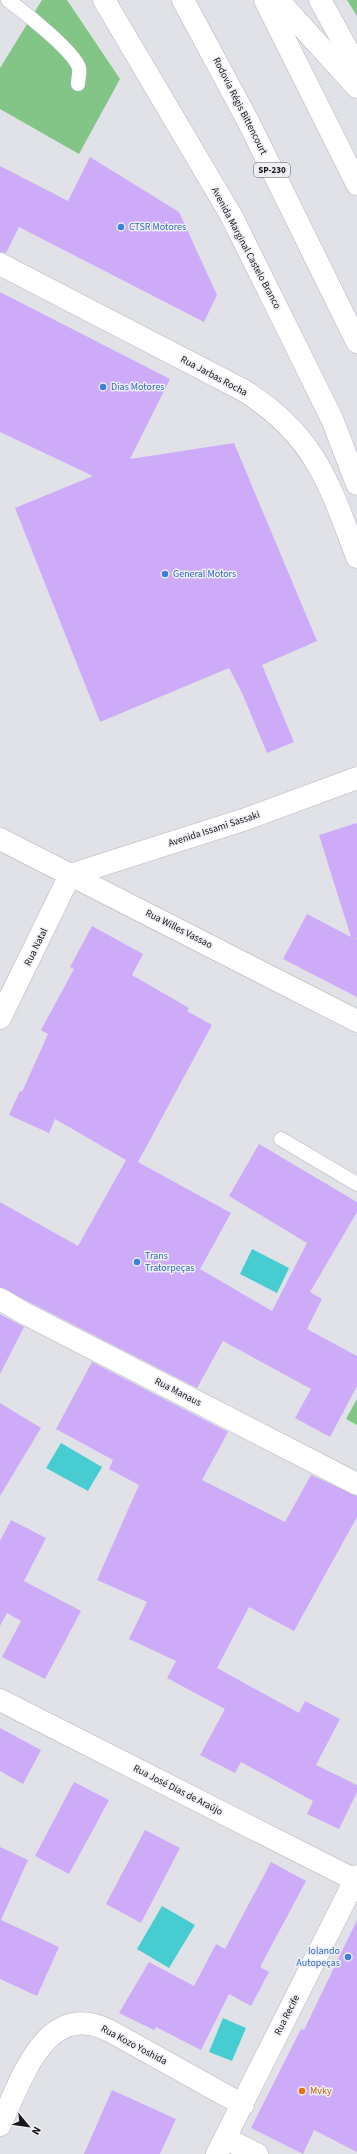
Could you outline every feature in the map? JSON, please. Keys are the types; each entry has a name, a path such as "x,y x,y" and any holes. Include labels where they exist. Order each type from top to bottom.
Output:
{"main road":[{"name":"Avenida Marginal Castelo Branco","path":"104,0 232,217 332,419 357,485"},
{"name":"Rodovia Régis Bittencourt","path":"183,0 248,121 357,342"},
{"path":"265,0 357,184"},
{"path":"278,0 357,87"},
{"path":"320,0 357,67"},
{"name":"Rua Jarbas Rocha","path":"0,264 243,390 268,406 285,421 305,445 320,468 334,496 357,558"},
{"path":"334,496 357,485"},
{"name":"Avenida Issami Sassaki","path":"70,875 246,819 357,778"},
{"name":"Rua Willes Vassao","path":"0,840 357,1021"},
{"name":"Rua Natal","path":"0,1018 70,875"},
{"name":"Rua Manaus","path":"0,1299 22,1312 357,1484"},
{"name":"Rua José Dias de Araújo","path":"0,1700 356,1879"},
{"name":"Rua Recife","path":"221,2146 356,1879"},
{"name":"Rua Kozo Yoshida","path":"0,2125 34,2055 56,2030 73,2023 91,2023 105,2028 242,2105"},
{"path":"221,2146 257,2154"}],"lane":[{"path":"8,0 21,9 74,58 79,69 78,84"},
{"path":"281,1139 357,1184"}],"green space":[{"path":"42,0 67,0 120,79 79,154 0,109 0,68"},
{"path":"347,0 357,0 357,16"},
{"path":"357,1399 357,1425 346,1419"}],"water":[{"path":"252,1249 289,1268 277,1293 240,1274"},
{"path":"61,1443 102,1467 88,1491 46,1468"},
{"path":"162,1906 195,1925 169,1968 137,1949"},
{"path":"223,2018 246,2028 232,2061 209,2052"}],"building":[{"name":"CTSR Motores","path":"90,157 179,212 217,295 204,322 19,227 6,253 0,252 0,166 68,201"},
{"name":"General Motors","path":"0,292 170,379 130,459 234,443 317,641 262,665 294,742 267,753 242,693 229,668 100,722 15,508 93,476 0,432"},
{"path":"357,823 357,938 355,938 357,939 357,997 283,959 307,914 351,937 319,835"},
{"path":"92,926 143,954 132,975 189,1008 187,1011 212,1025 138,1162 231,1213 200,1269 272,1311 307,1243 229,1196 259,1144 357,1202 357,1212 310,1292 322,1299 307,1329 357,1356 357,1386 330,1437 295,1418 311,1389 223,1341 197,1388 0,1287 0,1202 78,1246 126,1160 55,1119 49,1133 9,1115 20,1091 22,1092 48,1034 41,1030 74,969 70,967"},
{"path":"0,1314 24,1327 0,1374"},
{"path":"92,1362 228,1432 202,1480 285,1522 311,1475 357,1496 357,1517 294,1631 249,1607 217,1668 299,1713 305,1701 340,1719 316,1765 357,1785 357,1792 339,1829 307,1814 313,1801 241,1762 235,1773 200,1755 225,1709 167,1678 176,1661 129,1639 147,1602 97,1580 139,1485 109,1469 113,1460 56,1429"},
{"path":"0,1403 41,1428 0,1496"},
{"path":"11,1520 46,1538 24,1581 81,1611 45,1679 2,1657 21,1621 7,1613 0,1626 0,1541"},
{"path":"0,1728 41,1750 23,1784 0,1771"},
{"path":"74,1782 109,1800 69,1874 35,1856"},
{"path":"145,1830 180,1848 141,1923 106,1904"},
{"path":"0,1847 28,1860 1,1920 59,1947 37,1996 0,1979"},
{"path":"271,1862 306,1881 260,1967 269,1972 251,2006 229,1994 201,2050 156,2027 154,2030 119,2013 149,1962 194,1986 216,1944 225,1949"},
{"path":"357,1920 357,2152 314,2130 303,2154 251,2128 301,2029 304,2030"},
{"path":"112,2090 176,2119 160,2154 84,2154"}],"place":[{"name":"CTSR Motores","path":"121,227"},
{"name":"Dias Motores","path":"103,387"},
{"name":"General Motors","path":"165,574"},
{"name":"Trans Tratorpeças","path":"137,1262"},
{"name":"Iolando Autopeças","path":"348,1957"},
{"name":"Mvky","path":"302,2091"}]}
